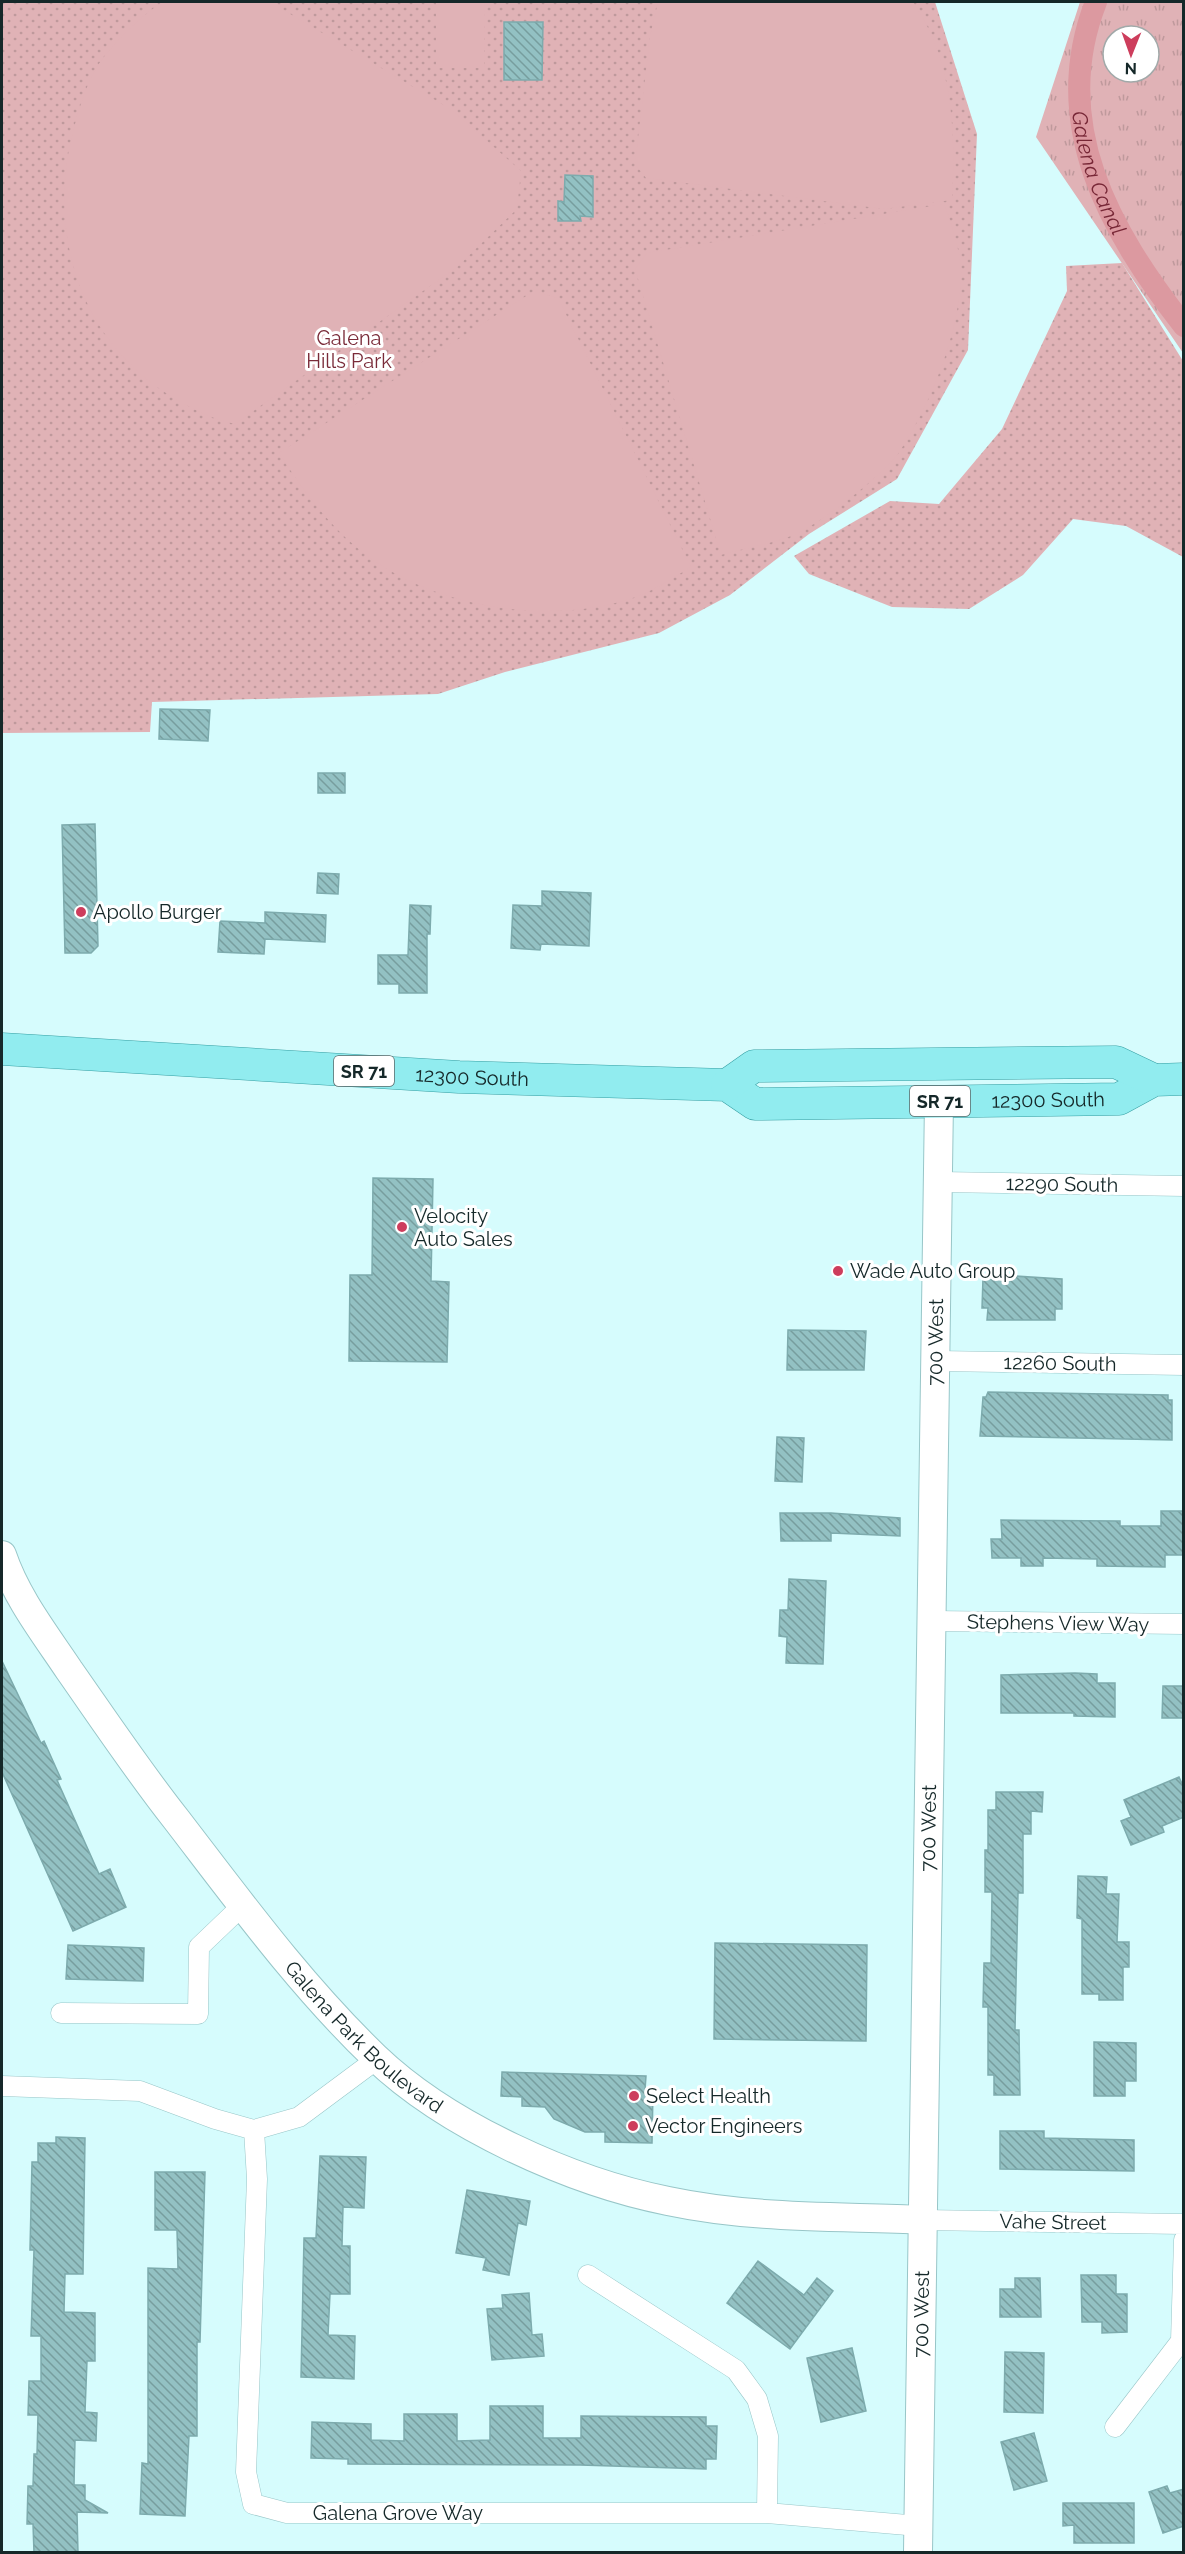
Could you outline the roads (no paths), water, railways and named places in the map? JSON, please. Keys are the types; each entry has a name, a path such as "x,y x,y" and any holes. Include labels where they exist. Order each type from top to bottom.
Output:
{"main road":[{"name":"12300 South","path":"2,1050 459,1077 727,1084 755,1104 1119,1099 1169,1079"},
{"name":"12300 South","path":"727,1084 754,1066 1116,1062 1169,1079"}],"street":[{"name":"700 West","path":"919,2539 940,1182 939,1101"},
{"name":"12290 South","path":"940,1182 1184,1186"},
{"name":"12260 South","path":"937,1362 1184,1365"},
{"name":"Galena Park Boulevard","path":"2,1555 31,1614 124,1750 303,1982 377,2059 430,2100 541,2162 666,2201 794,2217 923,2220"},
{"name":"Stephens View Way","path":"933,1622 1184,1624"},
{"path":"61,2013 198,2014 200,1947 243,1905"},
{"path":"2,2086 140,2091 215,2119 254,2130 299,2116 377,2059"},
{"name":"Galena Grove Way","path":"254,2130 257,2179 246,2472 253,2504 287,2513 767,2513 919,2539"},
{"name":"Vahe Street","path":"923,2220 1184,2224"},
{"path":"1115,2427 1181,2341 1184,2240"},
{"path":"588,2275 736,2370 757,2399 768,2436 767,2513"}],"waterway":[{"name":"Galena Canal","path":"1096,2 1083,47 1079,91 1083,133 1094,174 1111,214 1132,252 1184,326"}],"place":[{"name":"Apollo Burger","path":"81,912"},
{"name":"Velocity Auto Sales","path":"402,1227"},
{"name":"Wade Auto Group","path":"838,1271"},
{"name":"Select Health","path":"634,2096"},
{"name":"Vector Engineers","path":"633,2126"}],"park label":[{"name":"Galena Hills Park","path":"349,350"}]}
